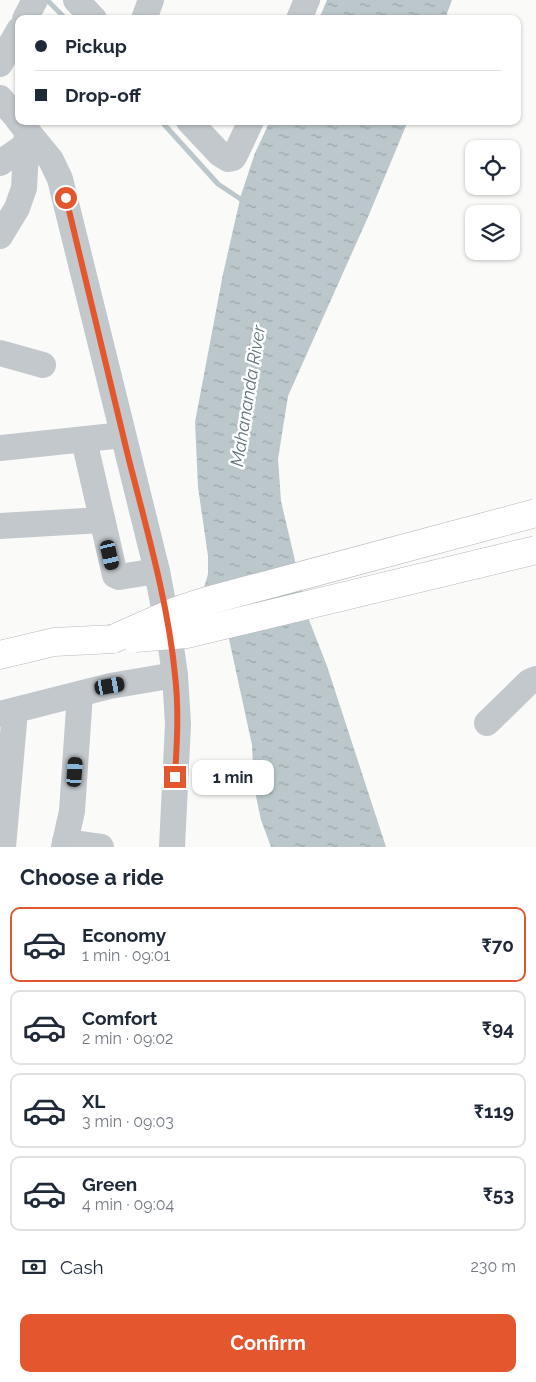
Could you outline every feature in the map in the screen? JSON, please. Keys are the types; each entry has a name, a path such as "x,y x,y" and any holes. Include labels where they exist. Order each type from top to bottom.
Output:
{"highway":[{"path":"113,639 176,611 203,602 536,513"},
{"path":"0,654 54,642 187,634 536,550"}],"street":[{"path":"27,15 36,0"},
{"path":"76,0 90,15"},
{"path":"145,15 151,0"},
{"path":"301,15 307,0"},
{"path":"0,64 15,37"},
{"path":"0,98 15,118"},
{"path":"194,125 220,154 231,159 235,155 249,125"},
{"path":"0,163 23,129"},
{"path":"0,236 17,208 22,193 23,129"},
{"path":"23,129 51,160 60,179 157,571 175,675 178,724 172,847"},
{"path":"0,353 43,365"},
{"path":"0,448 123,435"},
{"path":"84,440 116,577 157,571"},
{"path":"0,526 102,520"},
{"path":"3,847 7,712 110,686 175,675"},
{"path":"487,723 529,682 536,679"},
{"path":"80,694 72,811 65,845 101,847"}],"water":[{"path":"327,0 452,0 446,15 321,15"},
{"name":"Mahananda River","path":"268,125 406,125 368,217 288,396 278,459 281,501 309,620 327,666 386,847 271,847 261,820 254,787 252,745 229,639 208,601 204,588 208,574 208,556 198,487 195,422 223,274 241,195 255,153"}],"waterway":[{"path":"47,0 62,15"},
{"path":"165,125 218,184 245,202"}],"route":[{"path":"66,198 97,332 157,571 170,640 175,675 178,724 175,777"}]}
